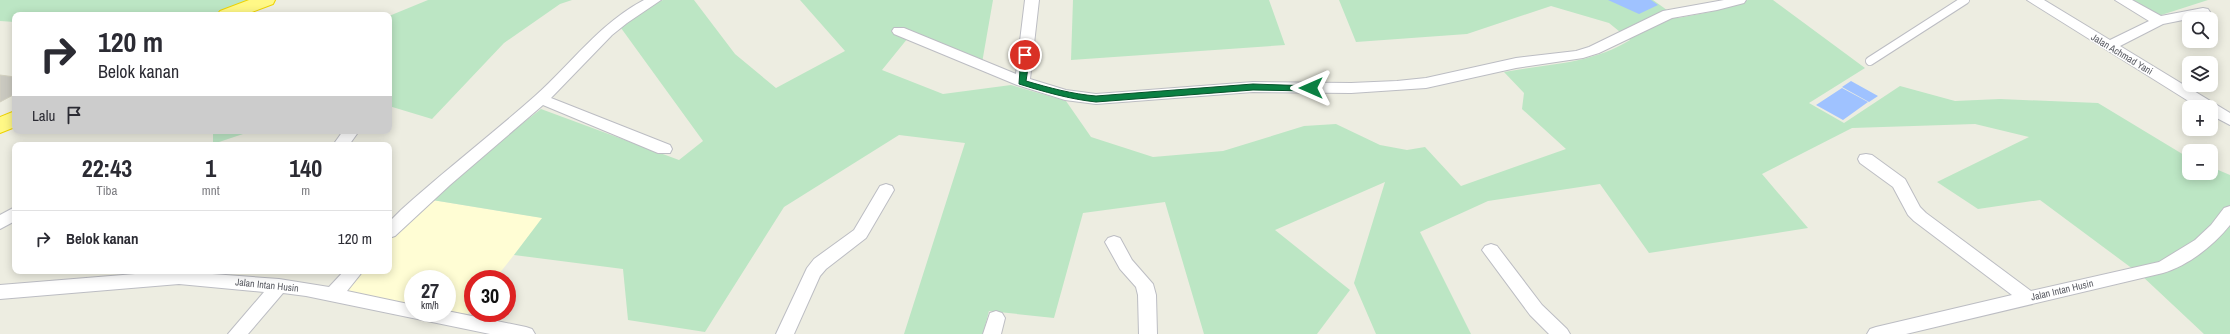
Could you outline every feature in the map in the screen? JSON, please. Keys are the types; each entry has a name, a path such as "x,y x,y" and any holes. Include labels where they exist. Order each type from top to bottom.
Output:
{"highway":[{"path":"236,12 266,0"},
{"path":"0,126 12,120"}],"street":[{"path":"392,229 416,205 541,100 617,23 632,11 654,0"},
{"path":"1022,82 1032,0"},
{"path":"899,31 1022,82 1065,95 1096,99 1253,87 1298,89 1397,86 1426,83 1516,64 1578,55 1594,50 1668,14 1739,0"},
{"name":"Jalan Achmad Yani","path":"2034,0 2197,100"},
{"path":"2122,0 2159,21"},
{"path":"2109,46 2159,21 2182,16"},
{"path":"541,100 664,150"},
{"name":"Jalan Achmad Yani","path":"2218,113 2230,120"},
{"path":"1866,160 1899,183 1914,211 1920,217 2028,298"},
{"path":"785,334 812,273 820,264 860,234 886,190"},
{"name":"Jalan Intan Husin","path":"1881,333 2164,267 2181,259 2195,249 2225,221 2230,212"},
{"path":"0,223 12,215"},
{"path":"1114,242 1126,264 1144,284 1147,295 1148,334"},
{"path":"1491,250 1536,310 1561,334"},
{"path":"333,295 351,274"},
{"name":"Jalan Intan Husin","path":"0,292 142,278 208,275 333,295 404,310"},
{"path":"237,334 280,286"},
{"path":"441,322 456,328 526,334"}],"lane":[{"path":"1870,61 1965,0"}],"shaded area":[{"path":"426,199 543,218 502,270 464,270 464,313 456,312 456,270 404,270 404,303 343,292 359,274 392,274 392,238"}],"green space":[{"path":"0,0 251,0 221,12 12,12 12,22 0,21"},
{"path":"428,0 572,0 560,4 504,43 432,119 392,107 392,15"},
{"path":"663,0 694,0 735,54 776,88 845,51 800,0 993,0 982,63 912,33 882,70 943,94 1011,85 1066,101 1091,137 1153,157 1223,151 1304,126 1336,124 1380,145 1407,150 1425,147 1461,186 1566,149 1522,109 1524,93 1504,72 1585,59 1615,48 1630,40 1609,23 1551,6 1467,34 1356,42 1339,0 1653,0 1678,18 1710,12 1748,0 1773,0 1865,68 1809,103 1844,123 1900,86 1955,101 2000,99 2098,103 2182,154 2182,180 2218,180 2218,170 2230,175 2230,334 2204,334 2141,275 2040,200 1978,209 1937,182 2029,137 1975,124 1852,128 1762,174 1808,228 1649,253 1600,184 1488,201 1420,232 1471,334 1376,334 1354,283 1385,182 1275,230 1350,290 1317,334 1204,334 1165,202 1083,213 1054,318 989,311 983,334 904,334 965,143 899,135 784,207 705,332 628,320 623,269 514,255 542,218 426,199 541,109 679,160 703,141 621,28 638,11"},
{"path":"1073,0 1269,0 1285,45 1071,60"},
{"path":"2121,0 2208,0 2152,18"},
{"path":"213,134 243,134 219,142 213,142"}],"water":[{"path":"1608,0 1651,0 1658,5 1639,14"},
{"path":"1851,81 1878,96 1869,102 1842,87"},
{"path":"1842,88 1868,102 1843,120 1816,105"}],"building":[{"path":"0,75 12,77 12,96 0,102"}],"route":[{"path":"1025,55 1022,82 1080,98 1096,99 1253,87 1298,89 1311,88"}]}
